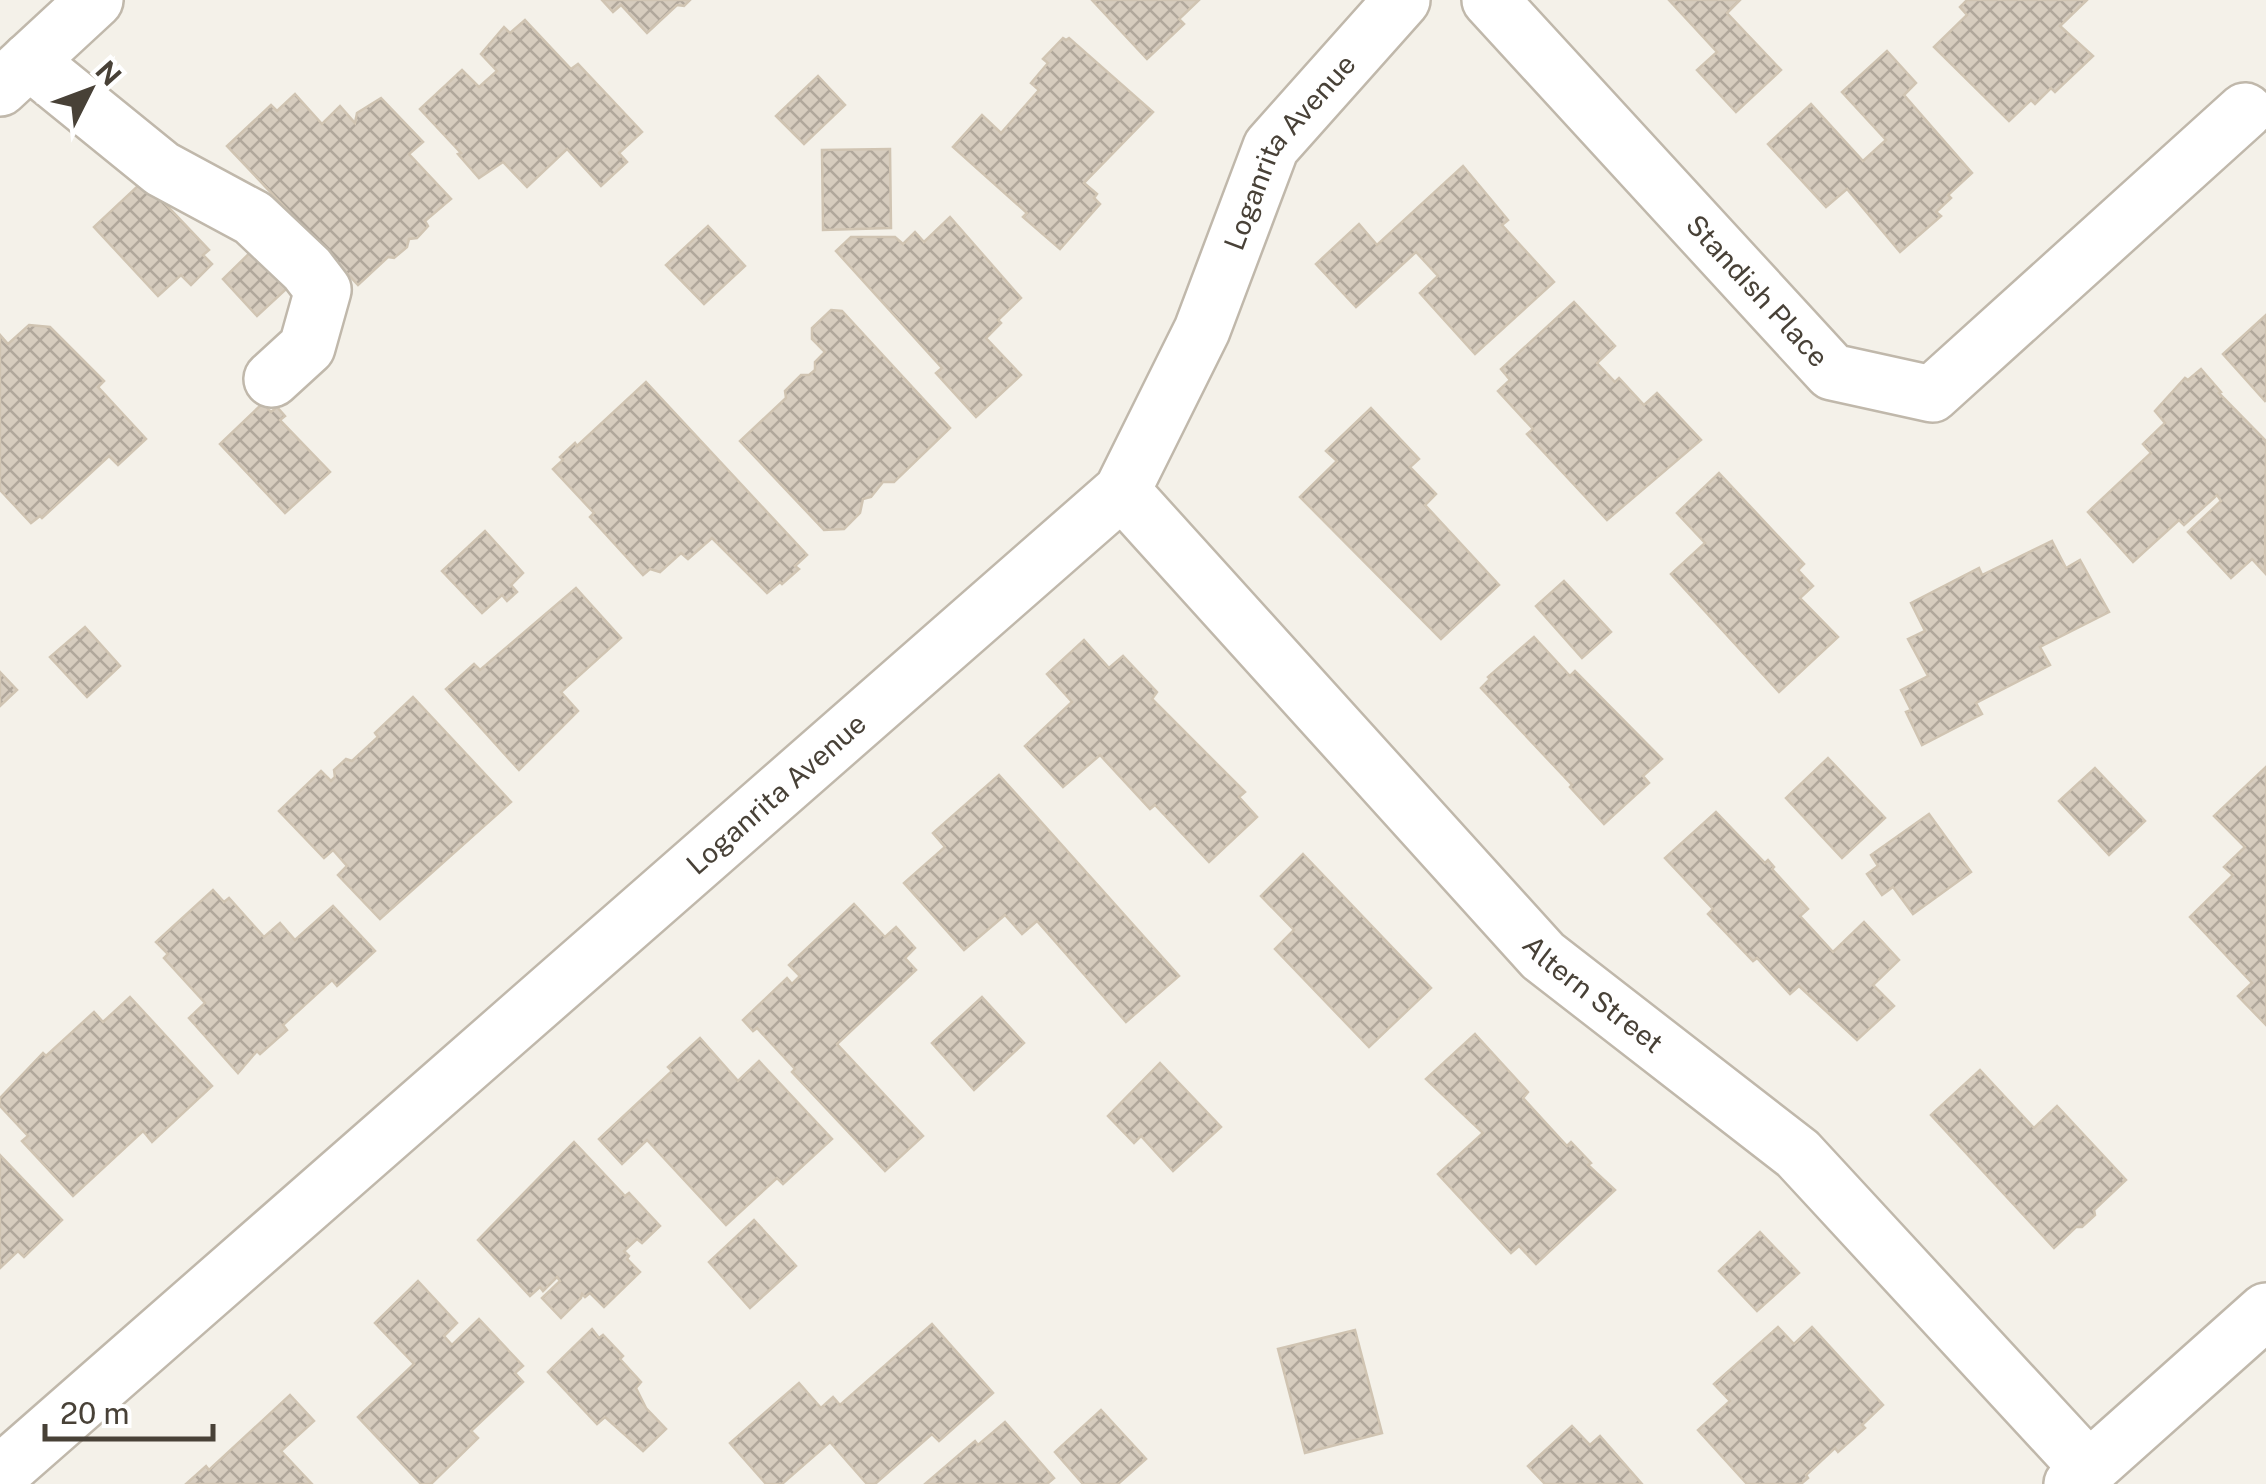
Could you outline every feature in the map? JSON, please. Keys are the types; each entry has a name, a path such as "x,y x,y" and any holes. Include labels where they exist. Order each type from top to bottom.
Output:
{"street":[{"path":"95,0 14,74 162,169 253,218 307,269 323,290 306,347 272,379"},
{"name":"Loganrita Avenue","path":"0,1474 1122,491 1202,330 1270,147 1402,0"},
{"name":"Standish Place","path":"1490,0 1832,372 1932,394 2245,112"},
{"name":"Altern Street","path":"1122,491 1544,956 1798,1154 2080,1476"},
{"path":"2080,1476 2266,1311"}],"building":[{"path":"602,0 690,0 684,6 677,5 647,33 621,5 613,12"},
{"path":"1092,0 1199,0 1179,19 1184,24 1147,59"},
{"path":"1669,0 1740,0 1727,13 1781,70 1736,112 1697,70 1717,52"},
{"path":"1967,0 2087,0 2060,26 2093,56 2055,92 2051,88 2035,104 2031,100 2009,121 1934,47 1967,15 1960,7"},
{"path":"525,20 571,69 578,64 642,132 619,153 627,162 601,186 567,149 527,187 503,162 479,178 420,109 462,70 479,87 497,71 481,54 504,27 510,33"},
{"path":"1063,38 1069,38 1153,112 1084,183 1097,194 1094,198 1100,204 1060,249 1023,217 1027,213 953,147 982,115 1001,133 1039,90 1031,83 1048,63 1043,59"},
{"path":"1887,51 1916,83 1904,95 1972,173 1948,195 1951,198 1936,212 1941,216 1900,252 1847,189 1826,207 1768,144 1811,104 1863,161 1886,140 1842,92"},
{"path":"818,76 845,105 804,144 776,116"},
{"path":"295,94 322,124 340,106 355,123 357,113 381,98 423,142 409,154 451,199 425,221 428,226 417,238 409,239 407,247 394,258 388,257 358,285 227,146 271,105 277,111"},
{"path":"890,149 891,228 823,230 822,150"},
{"path":"1463,166 1508,220 1502,225 1554,282 1475,354 1420,293 1438,276 1416,252 1356,307 1316,264 1359,224 1377,245"},
{"path":"141,183 209,250 203,255 212,264 191,285 181,275 158,296 94,227"},
{"path":"950,217 1021,298 986,338 1021,375 976,417 936,373 942,368 836,251 851,237 895,237 903,244 915,232 924,242"},
{"path":"708,226 745,266 704,304 666,265"},
{"path":"261,242 297,279 257,316 223,279"},
{"path":"1574,302 1615,346 1597,363 1615,382 1619,378 1644,405 1657,393 1701,440 1607,520 1527,434 1533,429 1498,391 1510,380 1501,369"},
{"path":"831,310 842,311 950,428 894,482 883,482 871,497 863,499 860,513 844,529 824,530 740,441 786,398 785,391 801,375 815,370 815,362 825,352 812,339 812,328"},
{"path":"2266,315 2266,400 2265,401 2223,354"},
{"path":"29,325 50,327 104,381 98,387 146,439 118,465 109,456 42,518 31,523 0,490 0,335 8,344"},
{"path":"2201,369 2266,441 2265,573 2252,559 2231,578 2188,532 2221,501 2217,495 2184,525 2179,520 2133,562 2088,512 2151,453 2143,444 2165,423 2155,411 2185,378 2188,380"},
{"path":"646,382 807,555 795,566 799,569 782,584 767,593 712,538 688,559 681,553 660,572 650,569 643,575 553,469 563,460 560,457"},
{"path":"263,403 271,412 277,407 285,416 280,420 330,472 285,513 220,444"},
{"path":"1371,408 1419,459 1410,467 1436,494 1425,505 1499,585 1441,639 1300,497 1337,461 1326,451"},
{"path":"1719,473 1804,564 1798,570 1813,586 1800,598 1838,637 1779,692 1671,574 1705,543 1677,513"},
{"path":"485,531 523,573 511,585 517,592 507,601 502,595 482,613 442,571"},
{"path":"2052,541 2066,568 2080,560 2109,612 2040,647 2050,665 1976,703 1982,714 1922,745 1906,712 1911,710 1901,690 1928,676 1908,639 1925,631 1911,603 1979,568 1982,575"},
{"path":"1564,581 1611,632 1582,658 1536,606"},
{"path":"576,588 621,638 561,692 578,711 519,770 446,689 474,664 480,670"},
{"path":"85,627 120,666 87,697 50,657"},
{"path":"1534,637 1570,676 1575,671 1662,759 1643,776 1649,783 1604,824 1481,688 1488,677"},
{"path":"1084,640 1109,668 1123,656 1157,692 1152,699 1245,792 1239,797 1257,817 1209,862 1155,805 1150,809 1100,755 1063,787 1025,746 1072,702 1047,674"},
{"path":"0,672 17,690 0,706"},
{"path":"413,697 511,802 380,919 338,875 347,866 333,850 324,858 279,811 321,771 331,781 334,770 346,759 352,761 378,737 375,733"},
{"path":"1828,758 1885,818 1842,858 1786,798"},
{"path":"2266,767 2266,1025 2238,996 2252,983 2190,917 2233,875 2224,867 2245,847 2214,816"},
{"path":"2095,768 2145,821 2109,855 2059,801"},
{"path":"999,775 1179,976 1126,1022 1037,921 1022,934 1005,915 964,950 904,883 945,847 933,833"},
{"path":"1716,812 1765,863 1768,860 1774,867 1808,909 1800,916 1833,952 1864,922 1899,960 1873,985 1894,1006 1857,1040 1799,986 1790,994 1757,958 1753,961 1708,914 1713,909 1665,858"},
{"path":"1929,814 1971,872 1913,914 1893,887 1882,895 1867,874 1878,866 1871,855"},
{"path":"1303,854 1431,988 1369,1047 1275,949 1294,930 1261,896"},
{"path":"213,890 224,902 229,898 264,937 280,923 295,940 333,906 375,951 337,986 332,980 283,1025 287,1030 260,1054 257,1051 238,1073 189,1018 205,1003 164,958 168,954 156,942"},
{"path":"854,904 885,937 896,927 915,948 905,958 916,970 837,1044 923,1136 885,1171 792,1072 795,1069 757,1028 753,1031 743,1020 787,978 792,984 800,976 789,965"},
{"path":"130,997 212,1086 152,1142 143,1131 73,1196 22,1141 28,1136 0,1106 0,1098 43,1053 46,1056 94,1012 103,1022"},
{"path":"982,997 1024,1043 974,1090 932,1043"},
{"path":"1475,1034 1528,1092 1523,1098 1615,1190 1536,1264 1519,1246 1511,1253 1438,1174 1483,1133 1426,1079"},
{"path":"700,1038 738,1081 759,1061 832,1139 783,1184 777,1178 726,1225 647,1140 622,1164 599,1139 672,1071 668,1067"},
{"path":"1160,1063 1221,1127 1173,1171 1141,1136 1134,1143 1108,1116"},
{"path":"1980,1070 2034,1128 2057,1106 2126,1180 2094,1210 2095,1215 2054,1248 1931,1115"},
{"path":"574,1142 660,1226 642,1243 637,1239 624,1251 640,1272 604,1307 590,1293 585,1297 582,1294 561,1318 542,1298 560,1281 557,1277 543,1291 540,1287 530,1296 478,1240"},
{"path":"0,1155 62,1220 24,1257 18,1251 0,1268"},
{"path":"754,1220 796,1266 750,1308 709,1262"},
{"path":"1760,1232 1799,1273 1757,1311 1719,1271"},
{"path":"418,1281 457,1323 444,1336 452,1345 479,1319 523,1366 515,1373 523,1382 471,1431 478,1438 431,1484 421,1484 358,1417 414,1364 375,1323"},
{"path":"932,1324 993,1393 939,1441 932,1434 875,1484 867,1484 830,1442 782,1484 766,1484 730,1443 799,1383 821,1408 833,1397 840,1405"},
{"path":"1778,1327 1794,1344 1812,1327 1883,1405 1862,1425 1865,1428 1838,1452 1835,1448 1801,1484 1747,1484 1698,1430 1730,1401 1714,1384"},
{"path":"592,1329 623,1356 620,1359 641,1382 636,1388 646,1408 666,1429 643,1451 605,1417 597,1424 548,1372"},
{"path":"1355,1330 1382,1433 1305,1453 1278,1349"},
{"path":"290,1395 314,1421 281,1451 312,1484 186,1484 206,1466 209,1470"},
{"path":"1101,1410 1146,1459 1118,1484 1083,1484 1055,1452"},
{"path":"1005,1422 1054,1478 1047,1484 925,1484 975,1441 978,1445"},
{"path":"1572,1426 1590,1445 1600,1436 1642,1484 1545,1484 1528,1466"}]}
